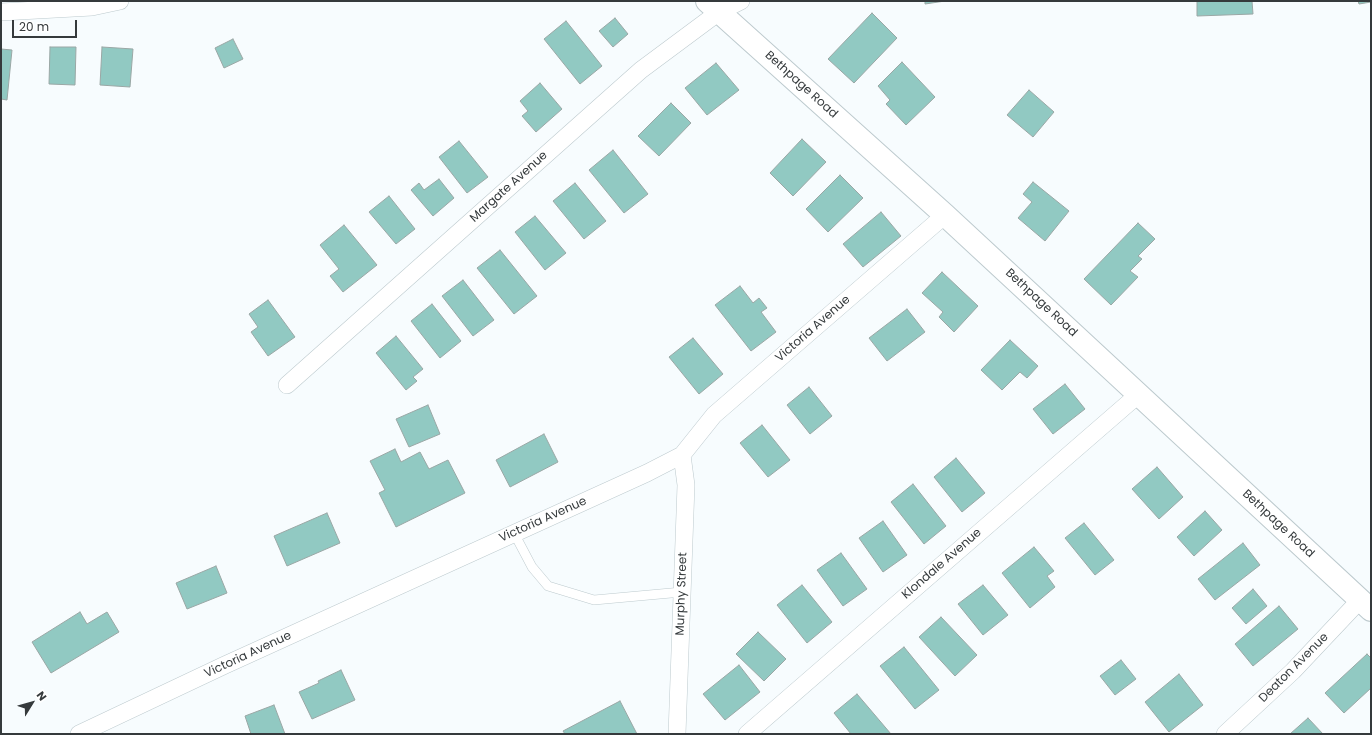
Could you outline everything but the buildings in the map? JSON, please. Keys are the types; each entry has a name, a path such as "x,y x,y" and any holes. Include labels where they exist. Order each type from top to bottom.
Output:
{"street":[{"path":"1,12 92,7 120,1"},
{"name":"Margate Avenue","path":"287,385 713,6 741,1"},
{"name":"Bethpage Road","path":"713,6 945,215 1366,605"},
{"name":"Victoria Avenue","path":"79,734 225,665 647,473 682,455 714,415 945,215"},
{"name":"Klondale Avenue","path":"747,734 1139,394"},
{"name":"Murphy Street","path":"677,734 686,485 682,455"},
{"name":"Deaton Avenue","path":"1225,734 1366,605"}],"lane":[{"path":"514,533 532,567 548,586 594,600 682,592"}]}
